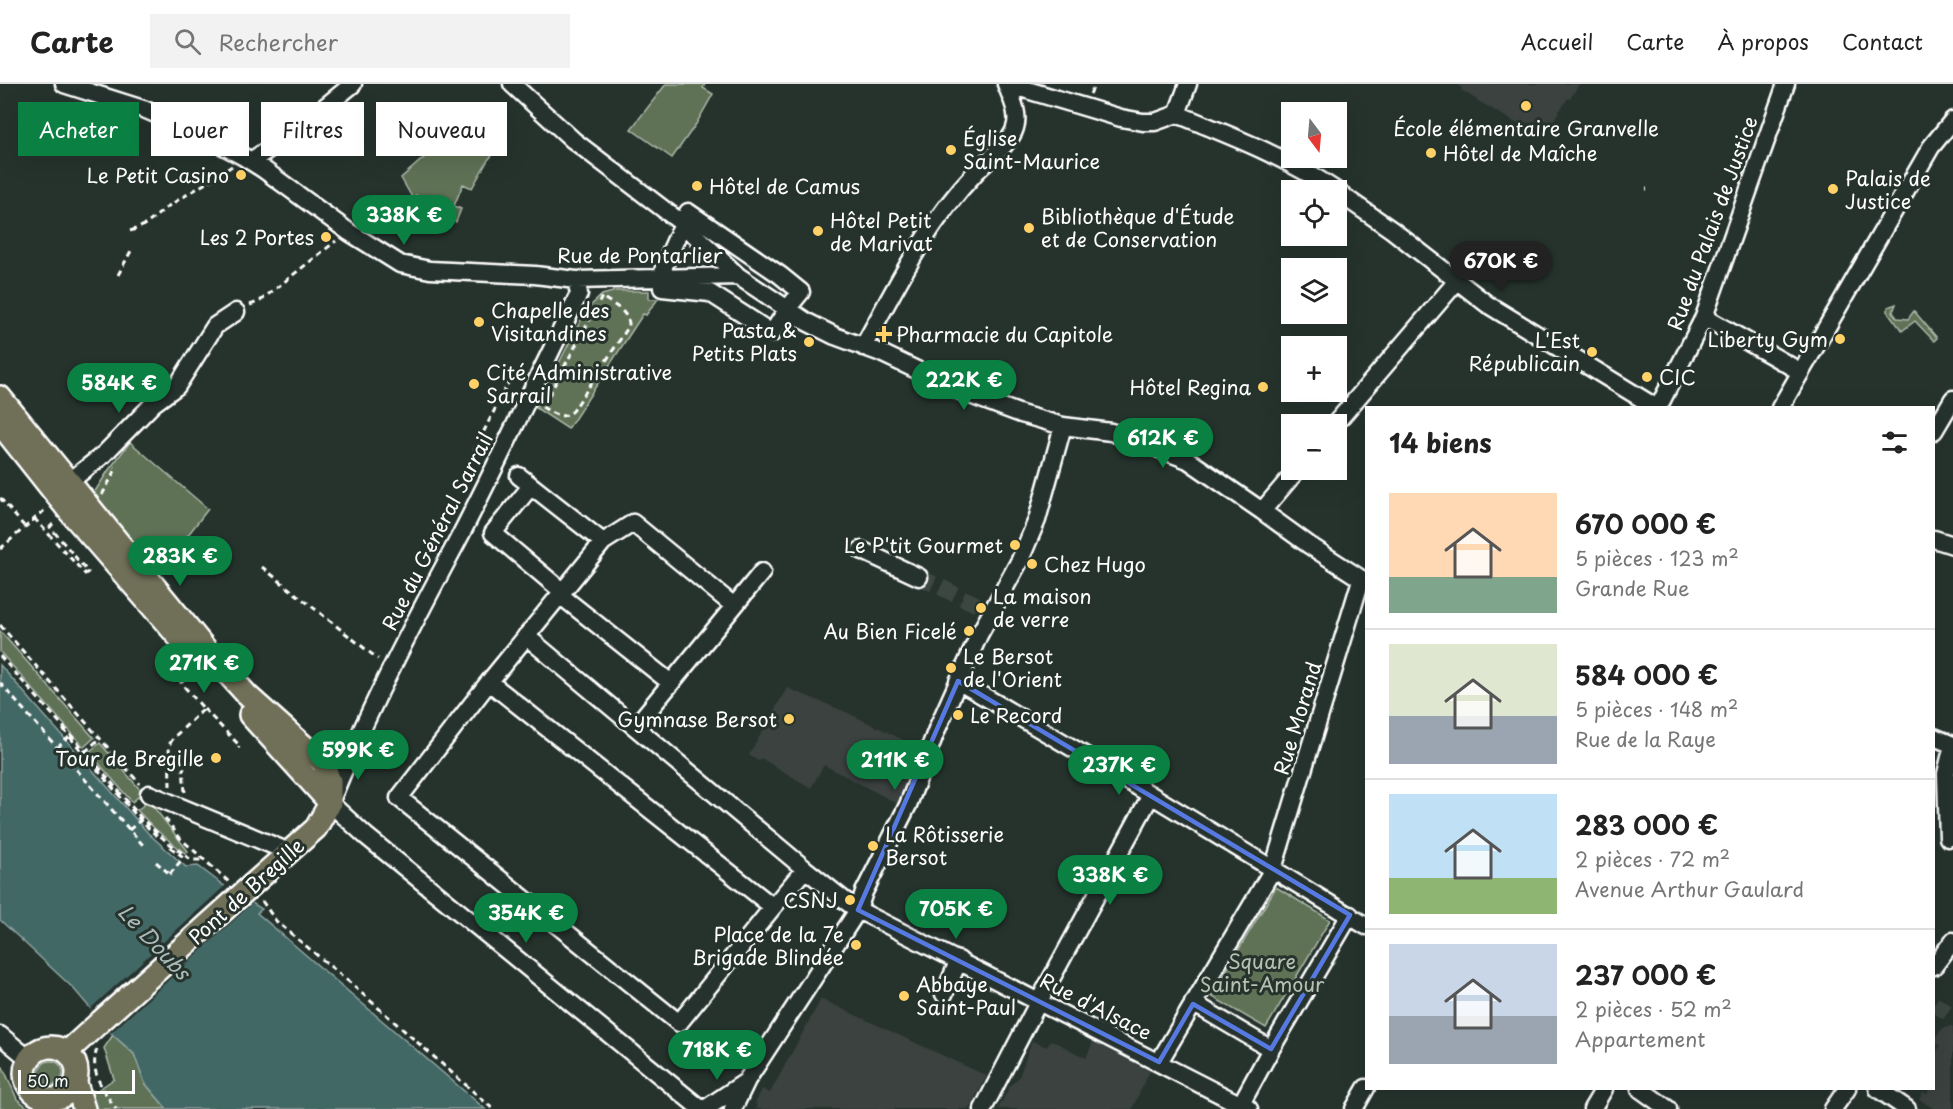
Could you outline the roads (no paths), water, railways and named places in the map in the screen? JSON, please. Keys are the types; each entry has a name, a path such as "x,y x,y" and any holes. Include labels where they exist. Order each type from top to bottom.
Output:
{"main road":[{"path":"0,397 62,492"},
{"path":"0,424 240,687 263,711 323,763 330,781 330,803"},
{"name":"Pont de Bregille","path":"67,1052 316,828 330,803"},
{"path":"51,1047 67,1052 74,1059 78,1076 76,1083 54,1104 33,1092 25,1076 26,1067 29,1059 35,1053 51,1047"},
{"path":"76,1083 84,1109"}],"street":[{"name":"Rue de Pontarlier","path":"64,84 146,110 201,134 247,159 341,227 400,264 430,270 535,275 576,280 738,276"},
{"path":"247,159 294,132 353,84"},
{"path":"512,84 573,140 683,224 738,276 807,322 835,336 882,353 965,393 1022,414 1063,426 1111,432 1188,460 1308,545 1364,581"},
{"path":"1006,84 1143,122 1155,122 1177,114 1285,160 1318,180"},
{"path":"862,347 904,270 933,225 974,174 1010,139 1016,128 1014,107 1006,84"},
{"path":"1177,114 1188,84"},
{"name":"Rue du Palais de Justice","path":"1659,406 1704,317 1786,84"},
{"path":"1781,406 1931,147 1953,120"},
{"path":"1347,199 1392,230 1534,339 1654,406"},
{"path":"688,212 801,292 772,333 710,293 662,288 662,278 664,266 688,212"},
{"path":"696,278 709,250"},
{"name":"Rue du Général Sarrail","path":"330,803 380,690 458,540 579,294 576,280"},
{"path":"1344,414 1457,281"},
{"path":"62,492 154,403 177,386 215,326 236,312"},
{"path":"1704,317 1801,372"},
{"path":"1935,429 1953,399"},
{"path":"733,1109 747,1080 858,910 864,891 908,805 988,610 1020,560 1037,520 1063,426"},
{"path":"1262,511 1288,480"},
{"path":"603,542 525,481 493,533 561,593 671,683"},
{"path":"734,606 633,523 603,542 489,682 399,798 679,1023 805,869"},
{"path":"1935,539 1953,545"},
{"path":"861,550 919,577"},
{"path":"635,727 762,572"},
{"name":"Rue Morand","path":"1159,1062 1273,869 1364,581"},
{"name":"Rue d'Alsace","path":"526,636 805,869 858,910 1245,1106"},
{"path":"958,681 1365,925"},
{"path":"489,682 773,908"},
{"path":"1935,738 1953,745 1946,774 1945,838"},
{"path":"149,794 288,852"},
{"path":"983,1109 1151,795"},
{"path":"330,803 366,836 703,1109 747,1080"},
{"path":"1245,1106 1271,1049 1350,915"},
{"path":"1935,965 1953,941"},
{"path":"944,994 959,960"},
{"path":"1193,1004 1271,1049"},
{"path":"0,1035 29,1059"},
{"path":"1354,1109 1365,1090"},
{"path":"1592,1109 1603,1090"},
{"path":"1641,1090 1668,1109"},
{"path":"1833,1109 1846,1090"},
{"path":"1879,1090 1907,1109"}],"water":[{"name":"Le Doubs","path":"0,665 148,833 186,867 198,866 223,885 262,909 257,913 485,1109 167,1109 145,1083 134,1054 113,1035 73,988 0,920"}],"tunnel":[{"path":"919,577 984,608"},
{"path":"1935,1005 1953,1016"}],"place":[{"name":"École élémentaire Granvelle","path":"1526,106"},
{"name":"Église Saint-Maurice","path":"951,150"},
{"name":"Hôtel de Maîche","path":"1431,153"},
{"name":"Le Petit Casino","path":"241,175"},
{"name":"Hôtel de Camus","path":"697,186"},
{"name":"Palais de Justice","path":"1833,189"},
{"name":"Bibliothèque d'Étude et de Conservation","path":"1029,228"},
{"name":"Hôtel Petit de Marivat","path":"818,231"},
{"name":"Les 2 Portes","path":"326,237"},
{"name":"Chapelle des Visitandines","path":"479,322"},
{"name":"Pharmacie du Capitole","path":"884,334"},
{"name":"Liberty Gym","path":"1840,339"},
{"name":"Pasta & Petits Plats","path":"809,342"},
{"name":"L'Est Républicain","path":"1592,352"},
{"name":"CIC","path":"1647,377"},
{"name":"Cité Administrative Sarrail","path":"474,384"},
{"name":"Hôtel Regina","path":"1263,387"},
{"name":"Le P'tit Gourmet","path":"1015,545"},
{"name":"Chez Hugo","path":"1032,564"},
{"name":"La maison de verre","path":"981,608"},
{"name":"Au Bien Ficelé","path":"969,631"},
{"name":"Le Bersot de l'Orient","path":"951,668"},
{"name":"Le Record","path":"958,715"},
{"name":"Gymnase Bersot","path":"789,719"},
{"name":"Tour de Bregille","path":"216,758"},
{"name":"La Rôtisserie Bersot","path":"873,846"},
{"name":"CSNJ","path":"850,900"},
{"name":"Place de la 7e Brigade Blindée","path":"856,945"},
{"name":"Abbaye Saint-Paul","path":"904,996"}],"park label":[{"name":"Square Saint-Amour","path":"1262,972"}]}
